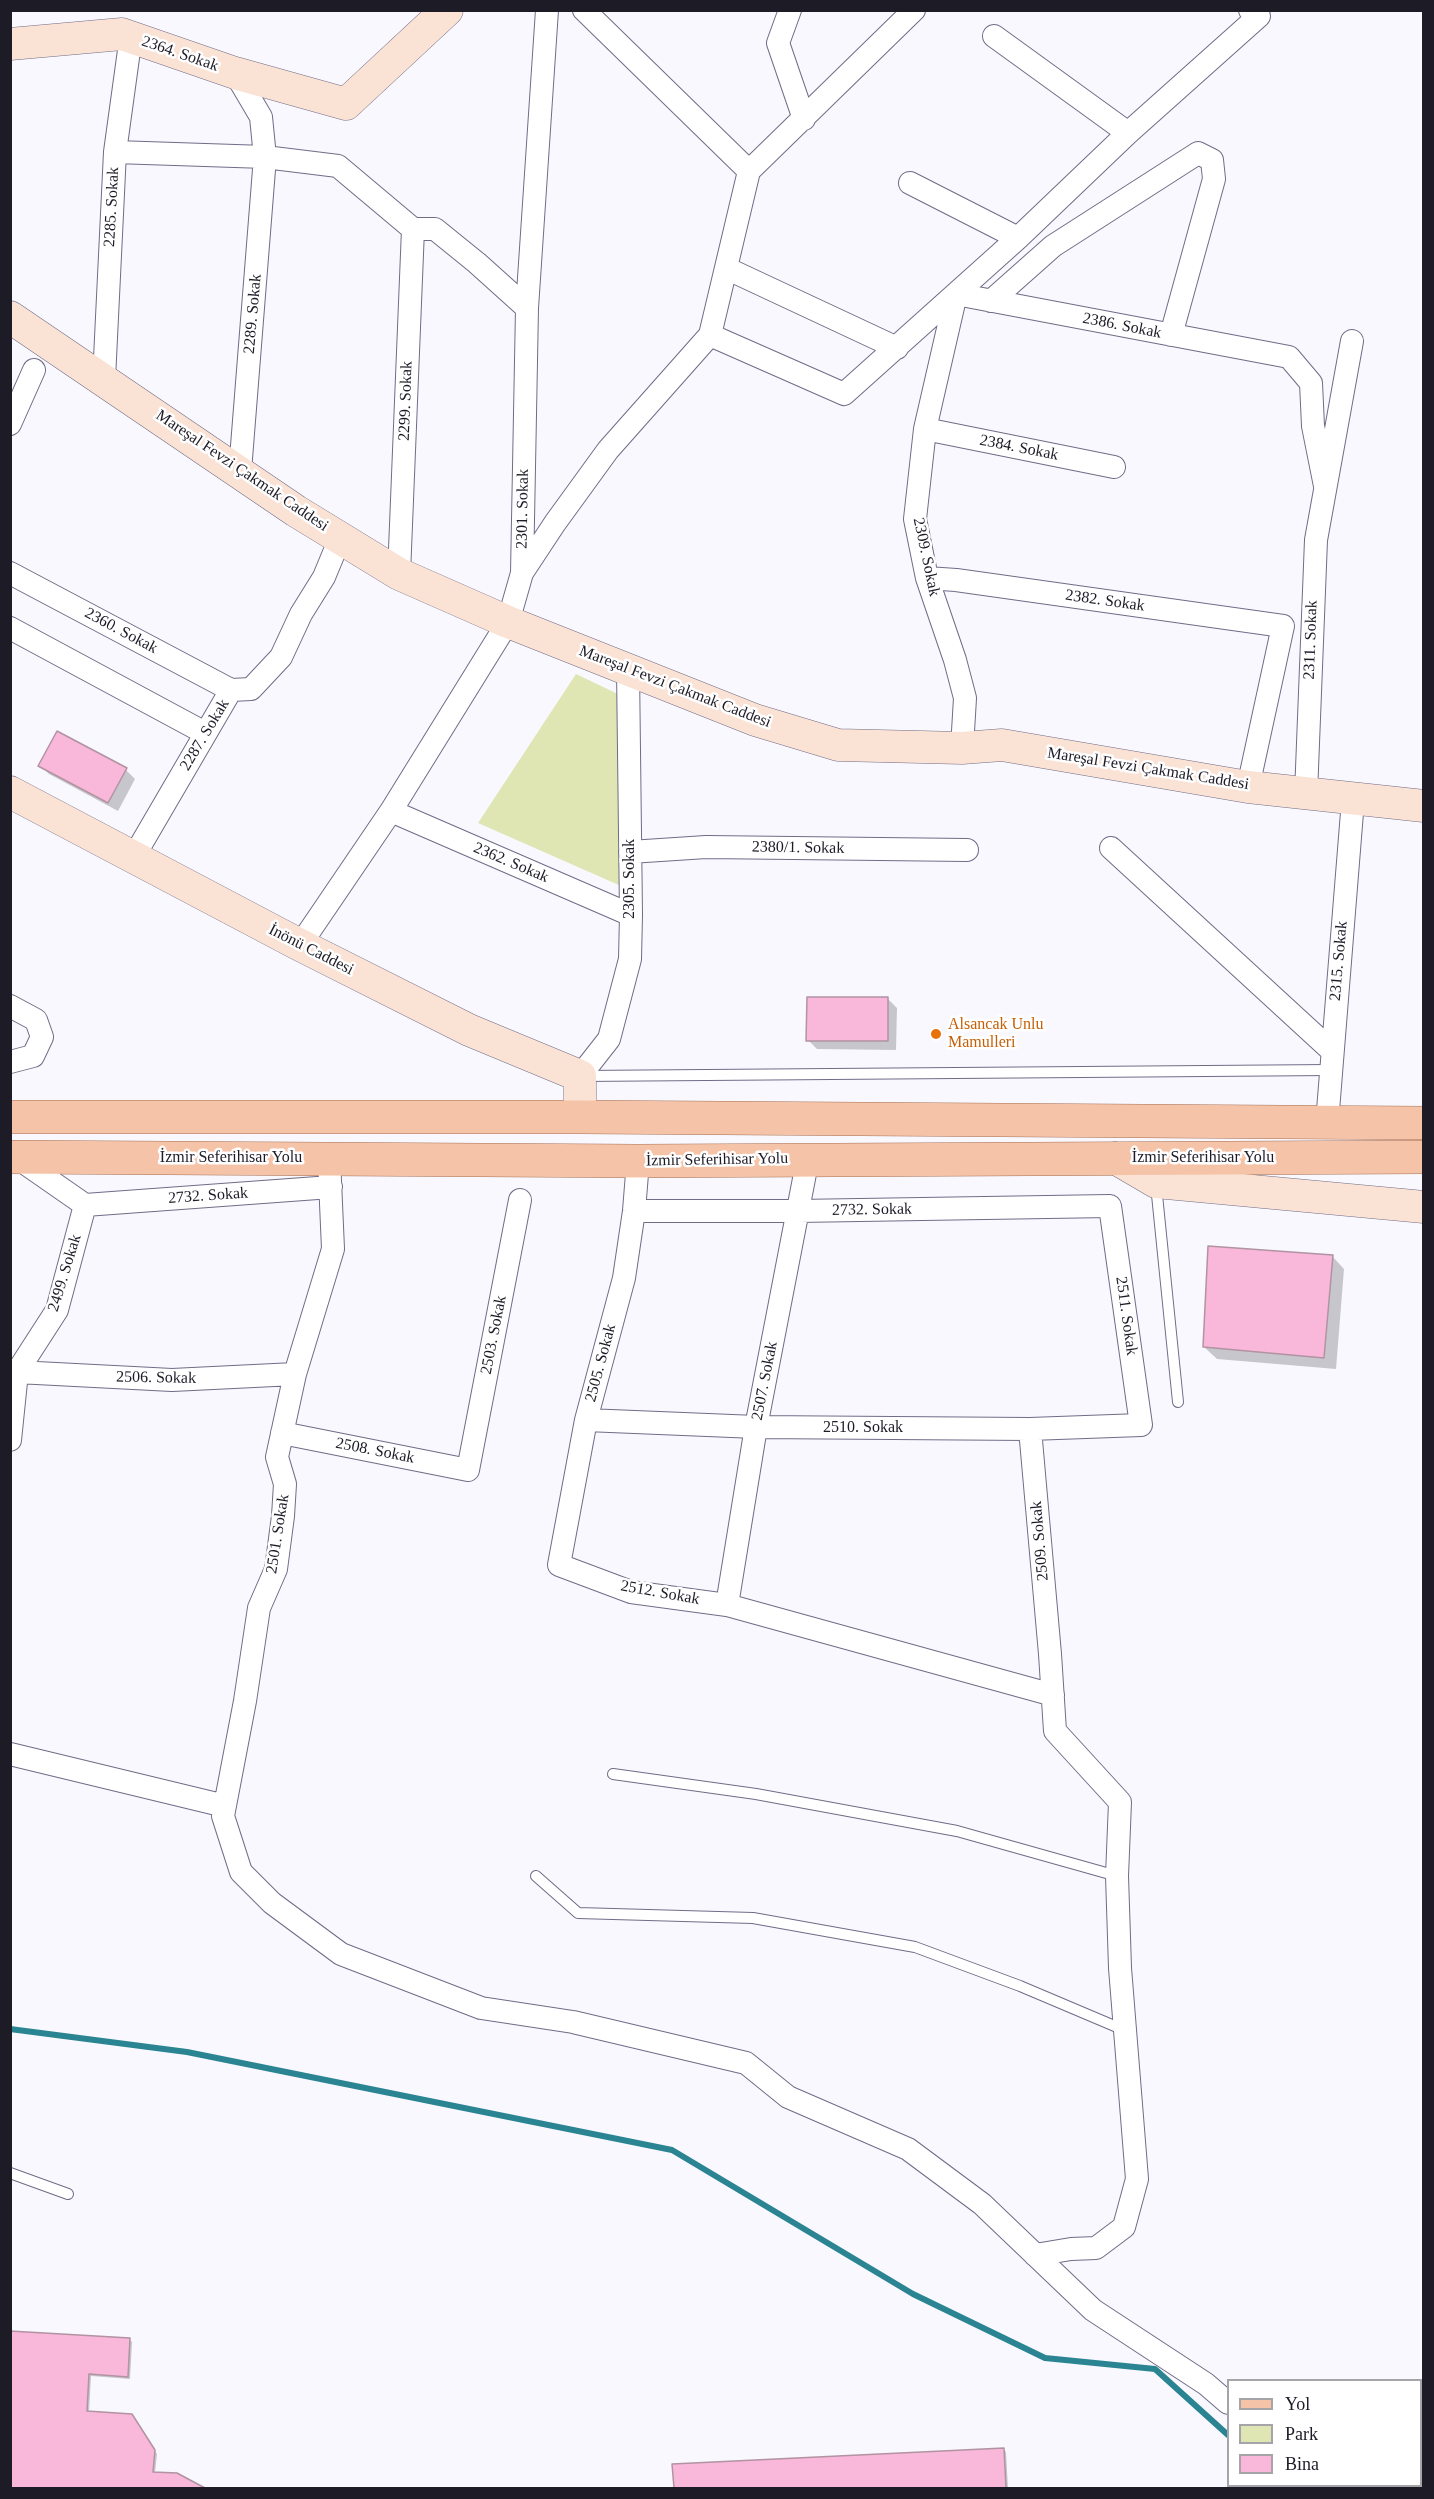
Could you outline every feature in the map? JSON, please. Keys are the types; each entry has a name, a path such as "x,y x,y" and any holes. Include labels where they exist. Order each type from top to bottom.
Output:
{"main road":[{"path":"10,1117 580,1117 1424,1123"},
{"name":"İzmir Seferihisar Yolu","path":"13,1157 330,1173 638,1161 808,1158 1424,1157"}],"street":[{"name":"2301. Sokak","path":"300,945 391,811 508,622 522,573 527,308 547,10"},
{"path":"584,10 749,171"},
{"path":"790,10 778,43 804,118"},
{"path":"522,573 608,450 710,335 728,269 749,171 914,10"},
{"path":"710,335 844,394 1018,238 1128,133 1258,16 1250,10"},
{"name":"2364. Sokak","path":"10,44 122,34 235,73 346,104 440,12"},
{"name":"2285. Sokak","path":"104,379 115,152 130,36"},
{"path":"994,36 1128,133"},
{"name":"2289. Sokak","path":"235,73 261,117 265,157 240,471"},
{"path":"115,152 265,157 339,166 413,229 435,230 477,263 527,308"},
{"path":"991,301 1053,246 1198,153 1212,160 1214,179 1171,335"},
{"path":"910,183 1018,238"},
{"name":"2299. Sokak","path":"399,574 413,229"},
{"path":"728,269 897,348"},
{"name":"2386. Sokak","path":"956,294 1289,357 1311,383 1313,426 1325,486"},
{"name":"2309. Sokak","path":"956,294 925,429 915,519 927,578 965,698 962,748"},
{"name":"Mareşal Fevzi Çakmak Caddesi","path":"10,317 296,511 399,574 508,622 755,720 838,745 962,748 1002,745 1248,787 1424,806"},
{"name":"2311. Sokak","path":"1306,794 1316,540 1352,341"},
{"path":"10,424 34,370"},
{"name":"2384. Sokak","path":"925,429 1114,467"},
{"name":"2287. Sokak","path":"133,858 231,690 251,689 281,657 301,614 324,577 340,536"},
{"name":"2360. Sokak","path":"10,573 231,690"},
{"name":"2382. Sokak","path":"927,578 956,580 1283,626"},
{"name":"2311. Sokak","path":"1248,787 1283,626"},
{"path":"10,628 205,733"},
{"name":"2305. Sokak","path":"580,1076 609,1039 630,959 628,669"},
{"name":"İnönü Caddesi","path":"10,792 300,945 469,1030 580,1076"},
{"name":"2315. Sokak","path":"1327,1123 1353,800"},
{"name":"2362. Sokak","path":"391,811 631,915"},
{"name":"2380/1. Sokak","path":"630,852 706,847 967,850"},
{"path":"1111,848 1331,1060"},
{"path":"10,1006 36,1020 42,1037 33,1056 10,1062"},
{"path":"580,1076 580,1117"},
{"path":"13,1157 85,1205"},
{"name":"2507. Sokak","path":"727,1605 756,1427 808,1158"},
{"path":"1115,1158 1156,1182 1424,1207"},
{"name":"2505. Sokak","path":"559,1565 586,1420 624,1278 634,1211 638,1161"},
{"name":"2732. Sokak","path":"85,1205 330,1173"},
{"name":"2501. Sokak","path":"330,1173 333,1249 295,1374 277,1457 285,1484 276,1569 259,1608 245,1701 223,1816 241,1872 272,1903 341,1954 481,2008 573,2022 746,2063 788,2097 908,2149 982,2204 1094,2310 1206,2384 1227,2402"},
{"name":"2503. Sokak","path":"468,1470 520,1200"},
{"name":"2499. Sokak","path":"10,1440 14,1371 57,1310 85,1205"},
{"name":"2732. Sokak","path":"634,1211 1110,1206"},
{"name":"2511. Sokak","path":"1110,1206 1141,1425"},
{"name":"2506. Sokak","path":"14,1371 172,1380 295,1374"},
{"name":"2510. Sokak","path":"586,1420 756,1427 1030,1429 1141,1425"},
{"name":"2509. Sokak","path":"1030,1429 1055,1731 1120,1802 1117,1876 1120,1968 1137,2180 1124,2227 1096,2248 1071,2249 1035,2255"},
{"name":"2508. Sokak","path":"282,1433 468,1470"},
{"name":"2512. Sokak","path":"559,1565 631,1592 727,1605 1053,1695"},
{"path":"10,1754 225,1806"}],"lane":[{"path":"580,1076 1331,1060"},
{"path":"1156,1182 1178,1402"},
{"path":"613,1774 756,1794 957,1831 1117,1876"},
{"path":"536,1876 578,1913 753,1918 915,1947 1020,1986 1125,2030"},
{"path":"10,2173 68,2194"}],"green space":[{"path":"576,674 620,695 621,886 478,823"}],"building":[{"path":"57,731 127,768 108,803 38,766"},
{"path":"807,997 888,997 888,1041 806,1041"},
{"path":"1208,1246 1333,1255 1324,1358 1203,1347"},
{"path":"10,2331 130,2338 128,2377 89,2374 87,2411 132,2414 155,2450 153,2472 177,2473 205,2488 10,2488"},
{"path":"1004,2448 1006,2488 674,2488 672,2464"}],"waterway":[{"path":"10,2029 187,2052 672,2150 913,2294 1045,2358 1155,2369 1227,2434"}],"place":[{"name":"Alsancak Unlu Mamulleri","path":"936,1034"}]}
